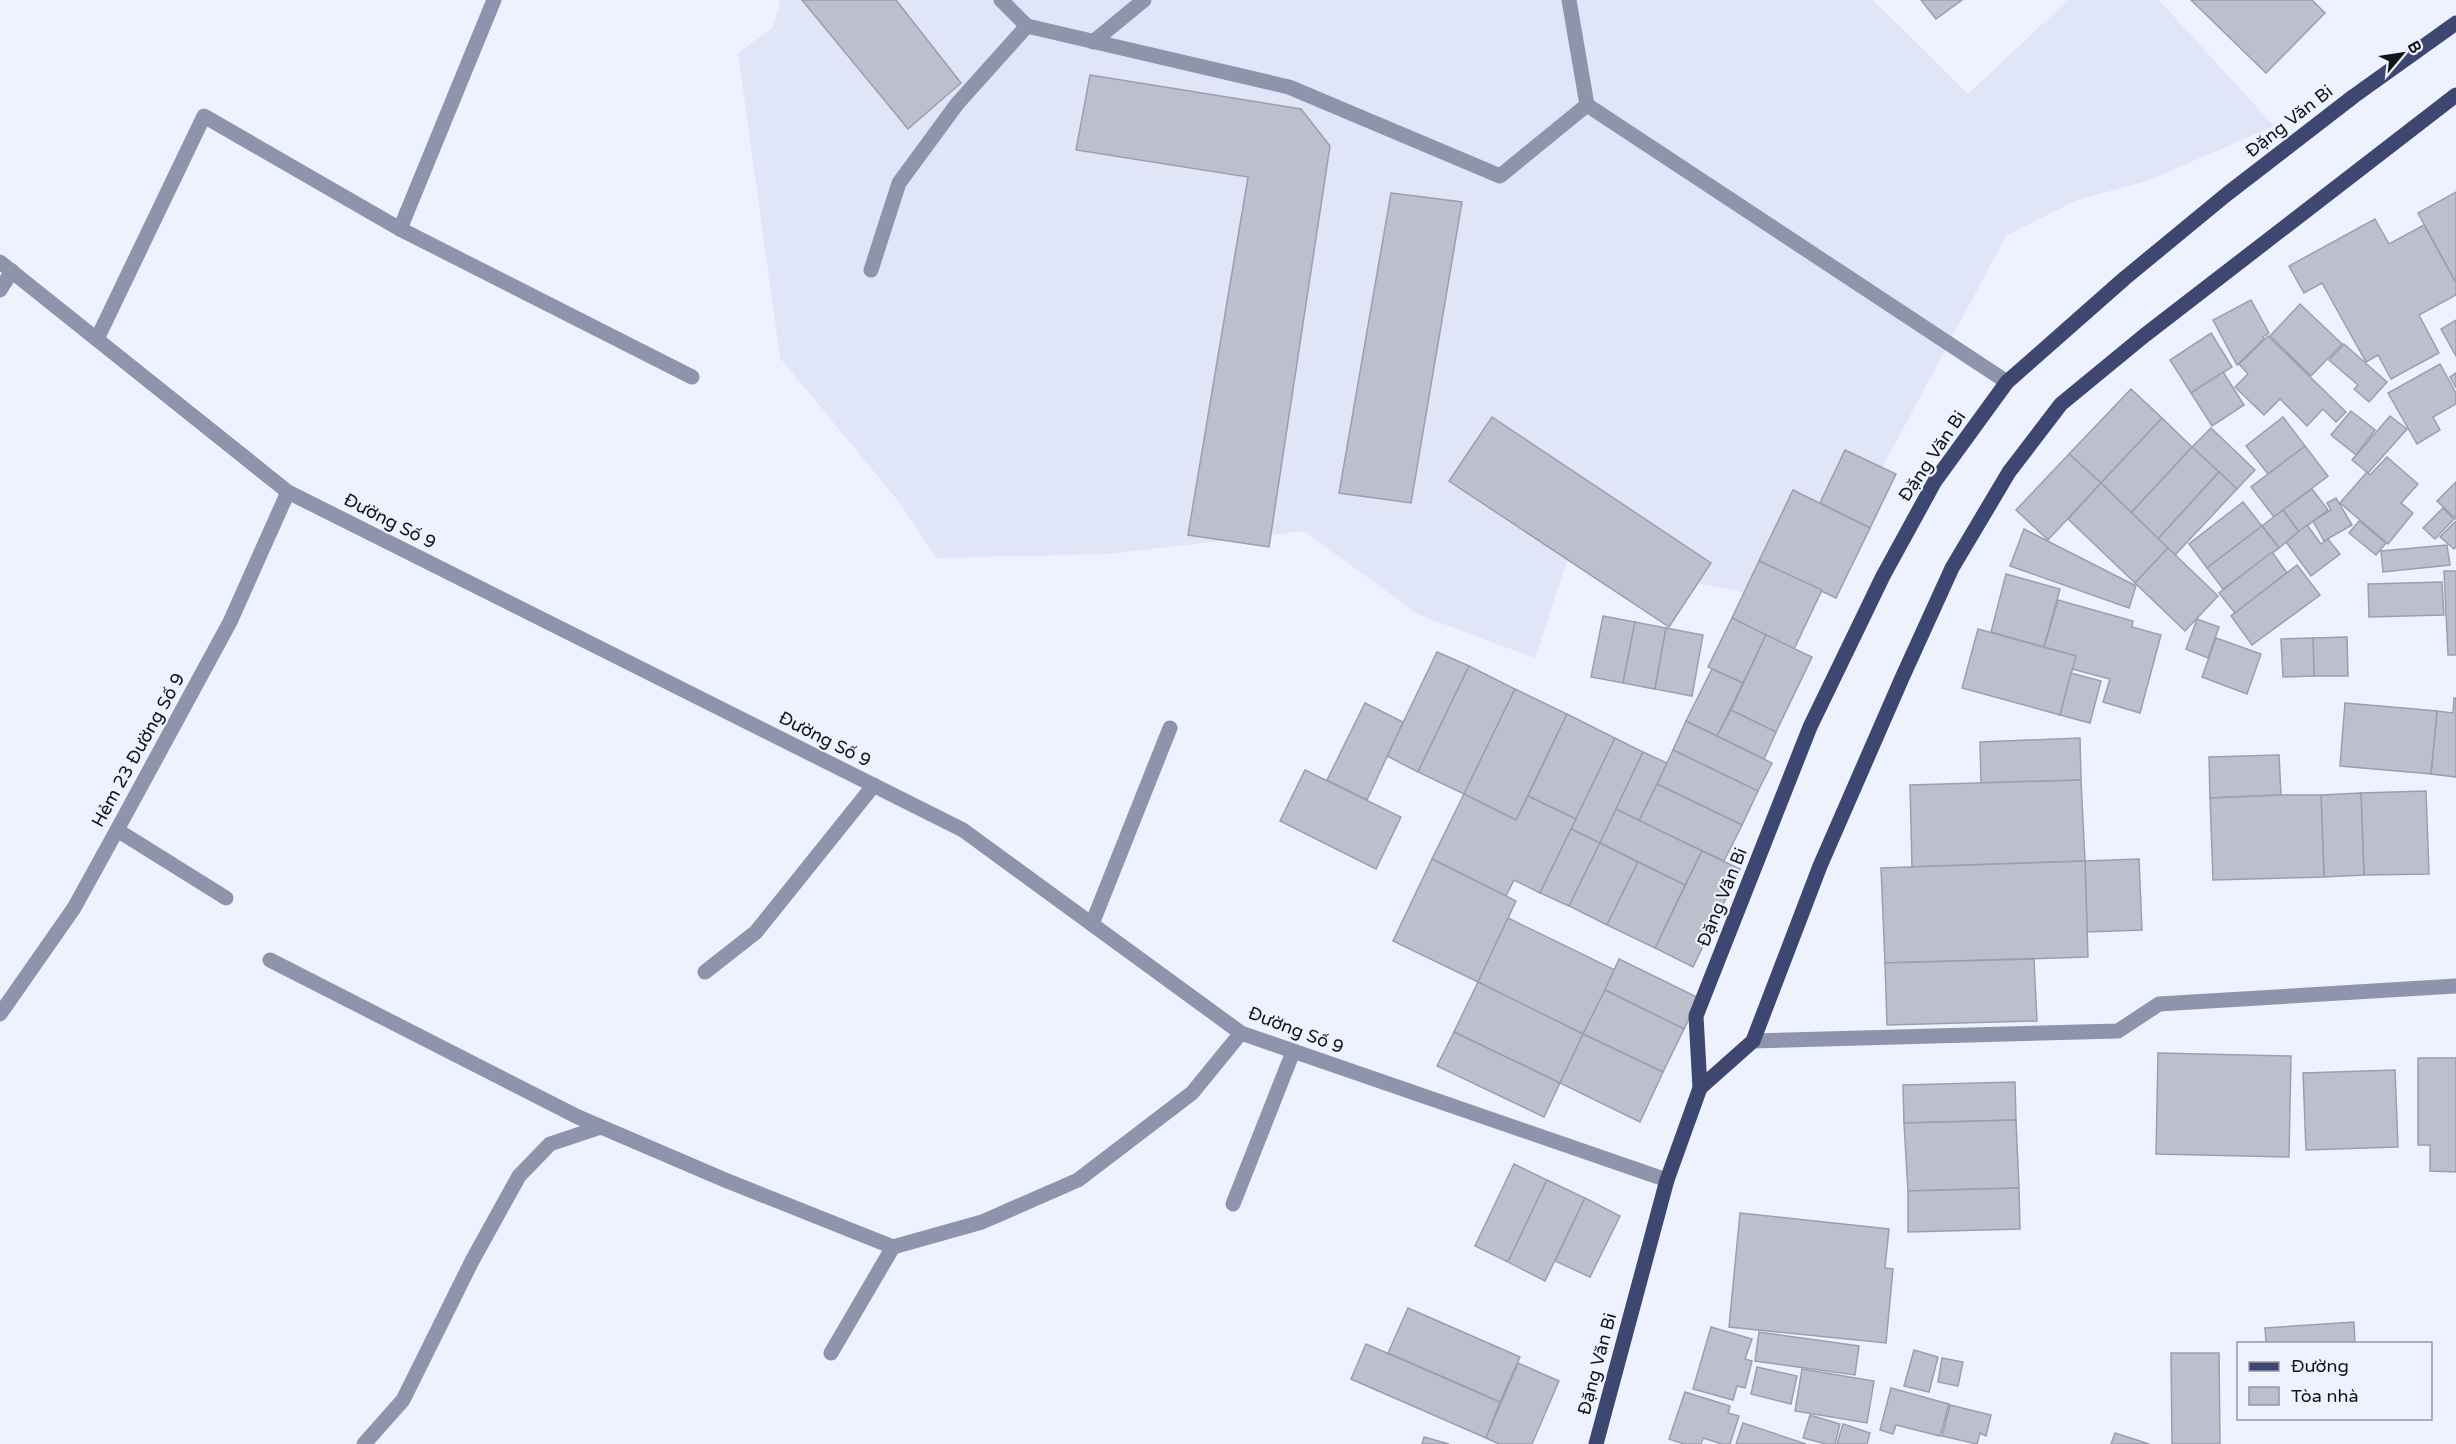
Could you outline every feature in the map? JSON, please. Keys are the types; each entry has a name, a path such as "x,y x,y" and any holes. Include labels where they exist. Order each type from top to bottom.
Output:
{"main road":[{"name":"Đặng Văn Bi","path":"1596,1444 1667,1180 1700,1088 1696,1016 1810,727 1883,576 1935,481 2007,382 2125,278 2227,194 2354,96 2456,23"},
{"name":"Đặng Văn Bi","path":"1700,1088 1753,1041 1820,866 1906,668 1952,568 2009,472 2061,404 2145,335 2456,95"}],"street":[{"path":"400,229 494,0"},
{"path":"1001,0 1027,26 1289,87 1500,176 1587,105"},
{"path":"1093,42 1144,0"},
{"path":"1569,0 1587,105 2007,382"},
{"path":"871,270 899,183 957,104 1027,26"},
{"path":"97,339 204,116 400,229 692,377"},
{"path":"0,291 6,267"},
{"name":"Đường Số 9","path":"6,267 288,492 963,830 1241,1033 1667,1180"},
{"name":"Hẻm 23 Đường Số 9","path":"0,1014 74,908 230,622 288,492"},
{"path":"1092,924 1170,728"},
{"path":"705,972 756,932 874,785"},
{"path":"117,830 226,898"},
{"path":"270,960 601,1127 725,1180 893,1247 982,1222 1078,1180 1192,1094 1241,1033"},
{"path":"1753,1041 2118,1031 2159,1004 2456,986"},
{"path":"1233,1204 1293,1052"},
{"path":"364,1444 403,1400 472,1261 519,1176 550,1144 601,1127"},
{"path":"831,1353 893,1247"}],"shaded area":[{"path":"778,0 1873,0 1968,94 2068,0 2159,0 2274,126 2147,181 2077,200 2006,236 1809,605 1568,558 1535,658 1419,615 1304,531 1109,554 936,558 899,502 780,358 738,53 772,28 780,4"}],"building":[{"path":"802,0 896,0 961,83 908,129"},
{"path":"1921,0 1962,0 1936,19"},
{"path":"2191,0 2312,0 2325,13 2266,73"},
{"path":"1090,75 1301,109 1330,146 1269,547 1188,535 1248,177 1076,150"},
{"path":"2456,192 2456,283 2418,213"},
{"path":"1391,193 1462,202 1411,503 1339,493"},
{"path":"2375,219 2389,244 2424,225 2456,283 2456,295 2419,315 2439,353 2391,379 2378,355 2366,362 2322,283 2304,293 2289,266"},
{"path":"2251,300 2269,333 2237,365 2213,320"},
{"path":"2300,304 2342,344 2311,376 2270,336"},
{"path":"2456,320 2456,356 2441,329"},
{"path":"2211,333 2232,367 2191,393 2170,360"},
{"path":"2268,336 2346,412 2336,422 2323,409 2307,426 2280,399 2264,415 2235,387 2248,374 2239,364"},
{"path":"2344,344 2387,382 2369,402 2354,389 2358,385 2329,360"},
{"path":"2440,364 2456,393 2456,404 2433,417 2440,430 2417,444 2388,393"},
{"path":"2223,372 2244,405 2212,426 2191,393"},
{"path":"2456,373 2456,388 2450,377"},
{"path":"2131,389 2162,418 2101,483 2069,454"},
{"path":"2351,411 2375,430 2356,455 2331,435"},
{"path":"2390,416 2407,429 2368,473 2352,460"},
{"path":"1492,417 1711,563 1669,627 1449,481"},
{"path":"2283,417 2305,446 2268,474 2246,446"},
{"path":"2162,418 2192,447 2131,513 2101,483"},
{"path":"2211,428 2255,470 2237,489 2192,447"},
{"path":"2305,446 2328,476 2274,517 2251,487"},
{"path":"2192,447 2219,472 2158,539 2131,513"},
{"path":"1845,450 1896,474 1870,528 1820,503"},
{"path":"2069,454 2101,483 2048,540 2016,510"},
{"path":"2387,457 2418,484 2401,503 2413,513 2388,544 2340,503 2367,472 2370,475"},
{"path":"2219,472 2237,489 2175,555 2158,539"},
{"path":"2456,482 2456,519 2437,501"},
{"path":"2101,483 2168,548 2135,583 2068,519"},
{"path":"2312,489 2328,510 2299,532 2283,510"},
{"path":"1793,490 1870,528 1836,598 1759,561"},
{"path":"2336,498 2352,525 2324,541 2313,521 2331,510 2327,503"},
{"path":"2243,502 2262,526 2207,568 2189,544"},
{"path":"2443,508 2454,519 2435,539 2423,528"},
{"path":"2283,510 2299,532 2279,548 2262,526"},
{"path":"2359,521 2386,543 2376,555 2349,533"},
{"path":"2456,521 2456,547 2454,549 2440,537"},
{"path":"2307,525 2321,544 2328,539 2340,554 2311,576 2286,542"},
{"path":"2262,526 2279,548 2223,589 2207,568"},
{"path":"2024,529 2136,586 2129,608 2010,566"},
{"path":"2447,545 2450,565 2383,572 2381,551"},
{"path":"2168,548 2218,596 2185,631 2135,583"},
{"path":"2272,552 2287,573 2235,613 2219,593"},
{"path":"1759,561 1822,590 1794,649 1732,618"},
{"path":"2297,565 2320,595 2252,645 2231,616"},
{"path":"2444,571 2456,571 2456,655 2448,655"},
{"path":"2006,574 2060,589 2044,647 1991,632"},
{"path":"2442,582 2444,615 2369,617 2368,584"},
{"path":"2058,600 2133,621 2132,627 2161,635 2140,713 2103,702 2110,679 2072,669 2076,656 2044,647"},
{"path":"1603,616 1635,622 1623,683 1591,677"},
{"path":"1732,618 1766,635 1743,683 1708,667"},
{"path":"2197,619 2219,627 2208,658 2186,649"},
{"path":"1635,622 1666,628 1655,689 1623,683"},
{"path":"1666,628 1703,635 1692,696 1655,689"},
{"path":"1978,629 2076,656 2060,715 1962,688"},
{"path":"1766,635 1812,657 1776,732 1731,710"},
{"path":"2347,637 2348,676 2314,676 2313,638"},
{"path":"2216,638 2261,654 2247,694 2202,677"},
{"path":"2313,638 2314,676 2283,677 2281,639"},
{"path":"1437,652 1469,666 1418,772 1387,756"},
{"path":"1469,666 1515,689 1464,794 1418,772"},
{"path":"1712,669 1743,683 1717,736 1686,721"},
{"path":"2071,673 2101,681 2090,723 2060,715"},
{"path":"1515,689 1567,714 1516,820 1464,794"},
{"path":"2454,698 2456,698 2456,777 2431,774 2437,711 2453,713"},
{"path":"1365,703 1403,722 1367,800 1327,780"},
{"path":"2345,703 2437,711 2431,774 2340,766"},
{"path":"1731,710 1776,732 1764,759 1717,736"},
{"path":"1567,714 1615,738 1576,819 1528,796"},
{"path":"1686,721 1772,763 1758,791 1673,750"},
{"path":"1615,738 1643,752 1600,843 1571,829"},
{"path":"2080,738 2081,780 1981,783 1980,742"},
{"path":"1673,750 1758,791 1742,825 1657,784"},
{"path":"1643,752 1667,763 1639,821 1616,809"},
{"path":"2279,755 2281,795 2210,798 2209,757"},
{"path":"1305,770 1401,817 1376,869 1280,821"},
{"path":"2081,780 2085,861 1912,867 1910,785"},
{"path":"1657,784 1742,825 1724,861 1639,821"},
{"path":"2426,791 2429,874 2364,875 2361,793"},
{"path":"2361,793 2364,875 2324,877 2321,795"},
{"path":"1464,794 1516,820 1528,796 1576,819 1540,893 1514,880 1506,896 1432,859"},
{"path":"2321,795 2324,877 2213,880 2210,798"},
{"path":"1616,809 1702,851 1685,885 1600,843"},
{"path":"1571,829 1600,843 1569,906 1540,893"},
{"path":"1600,843 1638,862 1607,925 1569,906"},
{"path":"1702,851 1740,869 1693,967 1655,948"},
{"path":"1432,859 1516,901 1478,982 1393,941"},
{"path":"2139,859 2142,930 2087,932 2085,861"},
{"path":"2085,861 2088,957 1885,963 1881,868"},
{"path":"1638,862 1685,885 1655,948 1607,925"},
{"path":"1508,918 1615,970 1583,1034 1478,982"},
{"path":"1619,959 1699,998 1684,1029 1605,990"},
{"path":"2034,959 2037,1021 1887,1025 1885,963"},
{"path":"1478,982 1583,1034 1560,1083 1454,1032"},
{"path":"1605,990 1684,1029 1663,1072 1583,1034"},
{"path":"1454,1032 1560,1083 1544,1117 1437,1066"},
{"path":"1583,1034 1663,1072 1640,1122 1560,1083"},
{"path":"2158,1053 2291,1056 2289,1157 2156,1154"},
{"path":"2418,1058 2456,1058 2456,1172 2430,1171 2430,1145 2418,1145"},
{"path":"2395,1070 2398,1147 2306,1150 2303,1073"},
{"path":"2015,1082 2016,1120 1904,1123 1903,1085"},
{"path":"2016,1120 2019,1188 1908,1191 1904,1123"},
{"path":"1514,1164 1547,1180 1508,1262 1475,1246"},
{"path":"1547,1180 1585,1198 1545,1281 1508,1262"},
{"path":"2019,1188 2020,1229 1908,1232 1908,1191"},
{"path":"1585,1198 1620,1216 1590,1277 1555,1261"},
{"path":"1740,1213 1889,1229 1885,1268 1893,1269 1886,1343 1729,1327"},
{"path":"1408,1308 1520,1357 1500,1402 1388,1353"},
{"path":"2354,1322 2355,1342 2266,1342 2265,1328"},
{"path":"1711,1327 1752,1339 1745,1359 1752,1361 1745,1388 1737,1386 1733,1400 1693,1389"},
{"path":"1759,1332 1859,1346 1855,1375 1755,1361"},
{"path":"1366,1344 1500,1402 1486,1438 1351,1379"},
{"path":"1914,1350 1938,1357 1929,1392 1904,1386"},
{"path":"2171,1353 2219,1353 2220,1444 2172,1444"},
{"path":"1942,1358 1963,1362 1958,1386 1938,1382"},
{"path":"1518,1363 1559,1381 1532,1444 1499,1444 1486,1438"},
{"path":"1757,1367 1797,1376 1791,1404 1751,1394"},
{"path":"1802,1369 1874,1381 1867,1423 1795,1411"},
{"path":"1891,1388 1949,1404 1940,1436 1896,1425 1893,1434 1880,1430"},
{"path":"1685,1392 1730,1406 1728,1413 1739,1416 1730,1444 1703,1438 1701,1444 1684,1444 1669,1439"},
{"path":"1950,1405 1991,1415 1986,1436 1980,1433 1977,1444 1942,1436"},
{"path":"1810,1415 1840,1424 1835,1444 1803,1438"},
{"path":"1743,1423 1806,1444 1736,1444"},
{"path":"1843,1424 1870,1433 1867,1444 1837,1444"},
{"path":"2115,1433 2149,1444 2111,1444"},
{"path":"1424,1437 1449,1444 1422,1444"}]}
